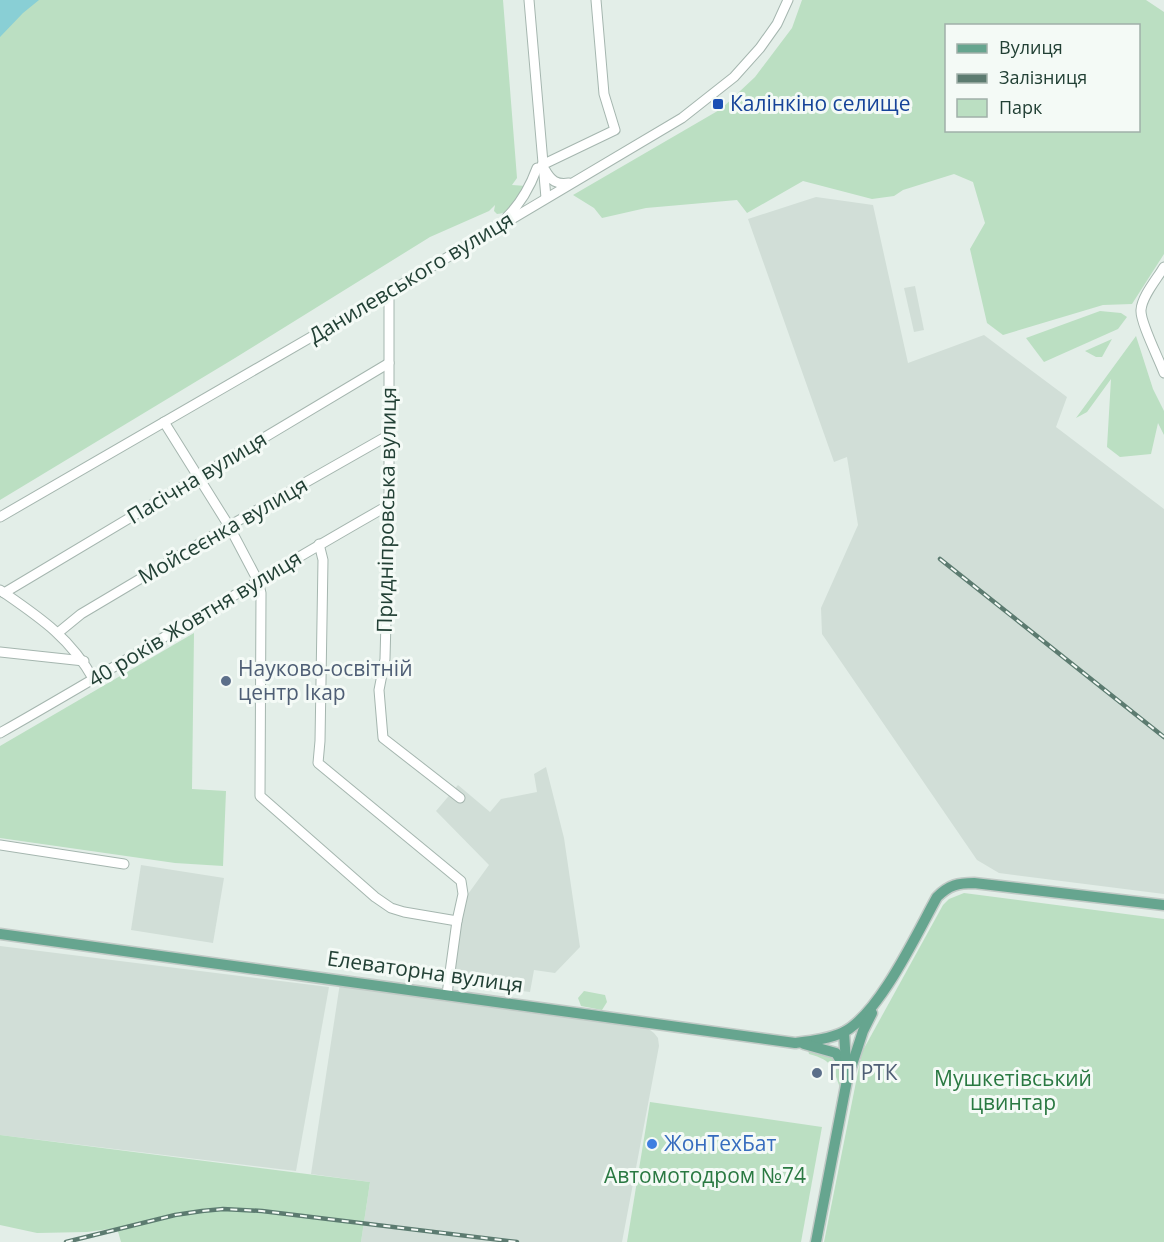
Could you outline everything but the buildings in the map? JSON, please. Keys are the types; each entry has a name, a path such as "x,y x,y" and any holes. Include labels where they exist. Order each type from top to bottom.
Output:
{"main road":[{"path":"816,1242 847,1080 863,1031 937,897 947,887 959,883 974,883 1164,904"},
{"name":"Елеваторна вулиця","path":"0,934 795,1043 844,1032"},
{"path":"847,1080 844,1032 858,1022 880,998"},
{"path":"795,1043 812,1045 836,1053 843,1064 847,1080"}],"street":[{"path":"529,0 540,141 539,167 529,208"},
{"path":"497,227 526,193 539,167 615,130 604,94 597,0"},
{"name":"Данилевського вулиця","path":"0,517 389,292 681,118 727,84 760,48 777,24 788,0"},
{"path":"539,167 552,181 564,184 575,182"},
{"path":"539,167 546,198"},
{"path":"1164,267 1144,299 1141,309 1142,319 1164,373"},
{"name":"Придніпровська вулиця","path":"389,292 389,505 385,659 379,690 383,738 460,798"},
{"name":"Пасічна вулиця","path":"2,591 389,363"},
{"path":"164,422 229,526 258,581 261,593 260,796 375,897 391,908 457,921"},
{"name":"Мойсеєнка вулиця","path":"59,632 81,614 389,435"},
{"name":"40 років Жовтня вулиця","path":"0,733 94,680 319,544 389,505"},
{"path":"319,544 323,560 321,730 318,763 461,881 463,894 447,994"},
{"path":"2,591 59,632 84,661 94,680"},
{"path":"0,652 84,661"},
{"path":"0,845 124,864"}],"shaded area":[{"path":"816,197 873,205 908,363 984,335 1067,397 1056,427 1164,509 1164,894 999,873 977,860 822,634 821,608 858,525 847,457 834,462 748,219"},
{"path":"915,286 924,330 914,332 904,288"},
{"path":"546,767 564,838 580,947 555,973 534,970 530,992 459,983 452,979 463,901 489,865 436,811 458,785 490,812 501,799 537,792 534,774"},
{"path":"141,865 224,878 213,943 131,930"},
{"path":"0,946 329,987 296,1171 0,1135"},
{"path":"340,983 646,1027 654,1033 658,1038 659,1046 622,1242 361,1242 370,1182 311,1174"}],"green space":[{"path":"0,0 503,0 517,178 512,185 526,186 515,204 507,211 497,214 494,211 495,205 489,211 430,237 0,500"},
{"path":"802,0 1146,0 1164,12 1164,254 1132,304 1103,305 1003,335 987,323 970,249 985,223 973,182 954,174 903,190 894,196 872,199 803,181 747,213 737,200 646,208 602,218 594,208 573,195 721,109 755,77 792,28"},
{"path":"1100,311 1121,313 1127,317 1118,329 1044,362 1026,338"},
{"path":"1136,336 1153,389 1164,411 1164,435 1158,423 1151,454 1120,457 1107,447 1111,379 1087,412 1076,418"},
{"path":"1112,339 1102,357 1096,357 1085,351"},
{"path":"194,633 192,789 226,791 223,866 175,863 0,838 0,746"},
{"name":"Мушкетівський цвинтар","path":"964,893 1164,919 1164,1242 824,1242 862,1052 943,905 949,899"},
{"path":"584,991 605,995 607,1002 602,1010 581,1006 578,998"},
{"path":"808,1050 837,1060 842,1071 841,1090 834,1070 828,1062 809,1054"},
{"name":"Автомотодром №74","path":"650,1102 822,1127 801,1242 627,1242"},
{"path":"0,1135 370,1182 361,1242 121,1242 117,1228 87,1232 37,1233 0,1225"}],"water":[{"path":"0,0 39,0 0,37"}],"railway":[{"path":"940,559 1164,737"},
{"path":"66,1242 175,1215 223,1209 262,1211 517,1242"}],"place":[{"name":"Калінкіно селище","path":"718,104"},
{"name":"Науково-освітній центр Ікар","path":"226,681"},
{"name":"ГП РТК","path":"817,1073"},
{"name":"ЖонТехБат","path":"652,1144"}]}
